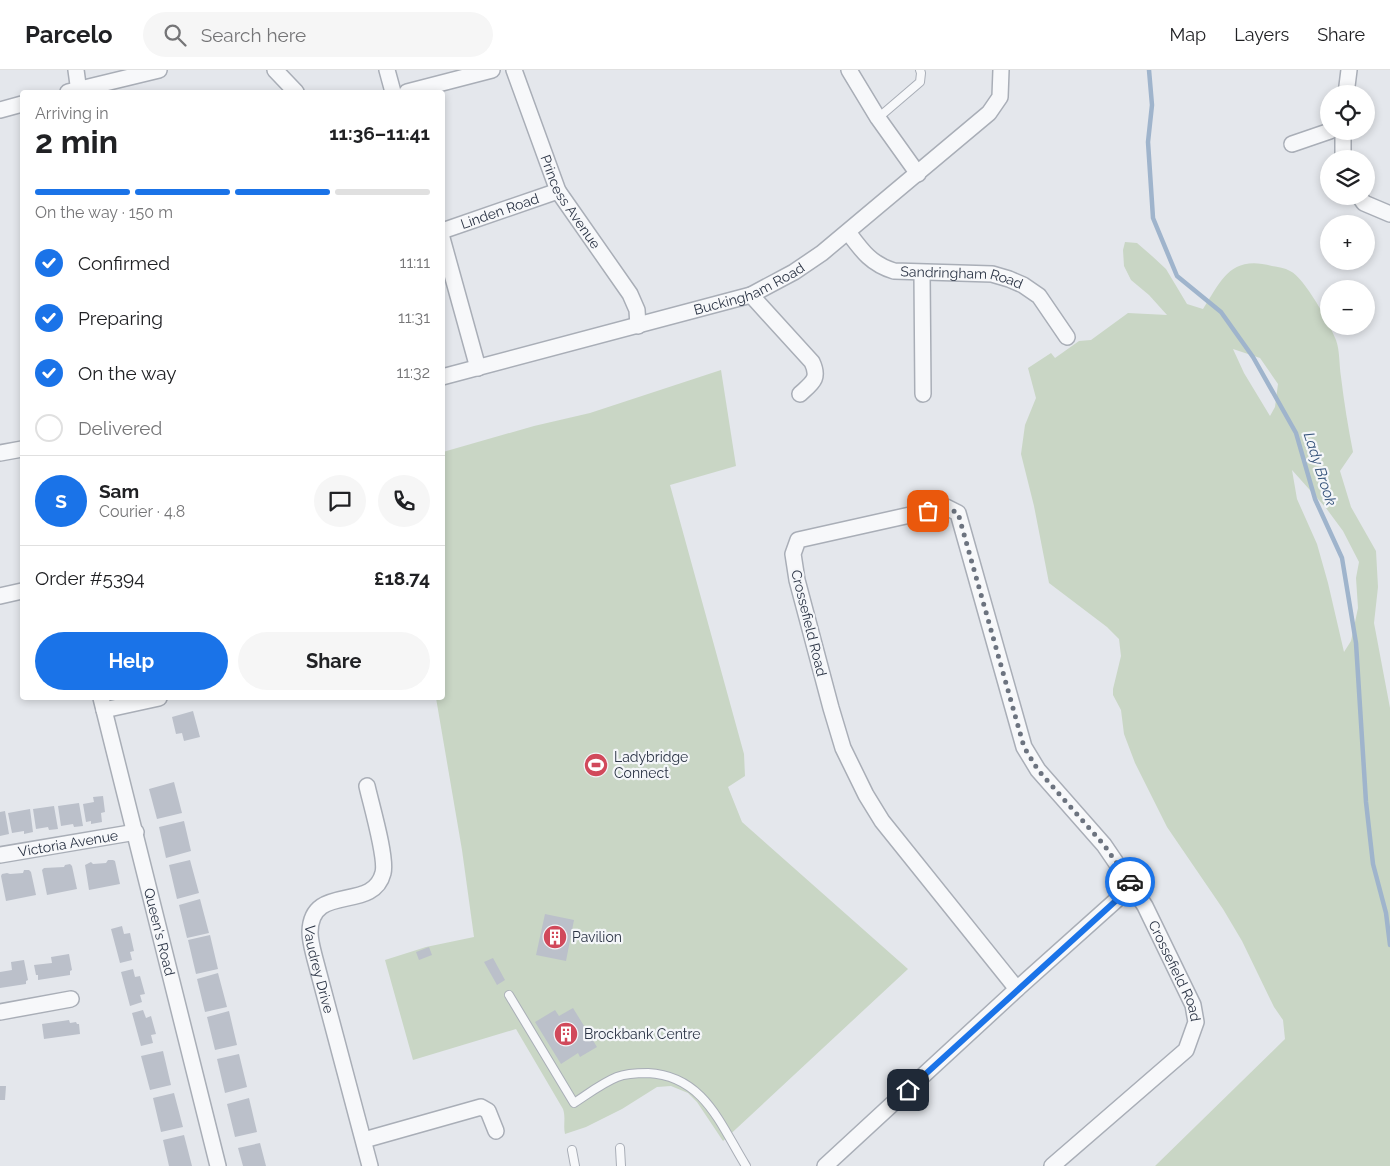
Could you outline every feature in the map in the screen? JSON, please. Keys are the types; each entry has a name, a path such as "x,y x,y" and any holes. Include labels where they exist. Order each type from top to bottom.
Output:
{"street":[{"path":"75,90 76,70"},
{"path":"83,90 159,70"},
{"path":"275,70 294,90"},
{"path":"388,70 393,90"},
{"path":"415,90 492,70"},
{"name":"Princess Avenue","path":"514,70 558,191 630,294 636,310 638,326"},
{"path":"849,70 878,118 918,174"},
{"name":"Buckingham Road","path":"445,376 751,295 794,272 848,232 989,113 1000,97 1001,70"},
{"path":"1347,85 1349,70"},
{"path":"0,110 20,105"},
{"path":"1292,144 1320,134"},
{"name":"Linden Road","path":"445,230 558,191"},
{"path":"1370,205 1390,214"},
{"name":"Sandringham Road","path":"848,232 872,261 882,268 922,273 992,274 1023,285 1039,296 1067,337"},
{"path":"445,249 478,368"},
{"path":"922,273 923,394"},
{"path":"751,295 812,362 816,370 815,380 800,394"},
{"path":"0,453 20,449"},
{"name":"Crossefield Road","path":"1018,989 882,821 866,795 843,748 831,708 797,580 793,554 798,540 946,508 958,513 1024,747 1038,770 1104,845 1132,886 1144,906 1193,1005 1196,1022 1186,1050 1052,1166"},
{"path":"0,596 20,591"},
{"path":"102,704 140,700"},
{"name":"Queen's Road","path":"102,704 136,832 218,1166"},
{"name":"Vaudrey Drive","path":"367,786 380,842 384,871 382,878 379,885 364,895 341,899 321,906 312,918 310,933 315,959 370,1166"},
{"name":"Victoria Avenue","path":"0,855 136,832"},
{"path":"825,1166 1132,886"},
{"path":"0,1012 71,999"},
{"path":"364,1140 481,1107 488,1111 496,1131"}],"lane":[{"path":"878,118 920,82 920,70"},
{"path":"509,995 574,1103 618,1076 645,1073 678,1078 696,1090 709,1105 746,1166"},
{"path":"620,1148 621,1166"},
{"path":"572,1150 575,1166"}],"green space":[{"path":"1125,242 1137,243 1166,269 1187,304 1203,309 1222,280 1237,267 1246,264 1258,264 1288,270 1302,282 1320,309 1320,335 1334,335 1337,344 1353,452 1340,471 1351,507 1376,551 1378,587 1374,623 1390,708 1390,1166 1155,1166 1285,1039 1283,1020 1274,1007 1242,941 1223,909 1167,827 1135,763 1124,734 1121,710 1113,695 1121,656 1119,639 1107,627 1049,583 1034,506 1021,454 1025,425 1036,398 1028,368 1051,353 1055,358 1079,341 1091,340 1128,313 1167,315 1149,295 1131,280 1124,266 1123,250","holes":["1233,349 1260,358 1278,384 1275,407 1270,416 1244,373","1292,470 1326,508 1343,531 1359,562 1356,578 1358,608 1351,641 1344,652 1317,544 1297,499"]},
{"name":"Ladybridge Connect","path":"721,370 736,466 670,485 744,754 745,776 728,787 742,822 908,969 723,1141 697,1102 688,1093 671,1086 657,1087 622,1109 586,1127 565,1134 563,1109 516,1029 413,1060 385,960 426,947 474,937 462,850 436,700 445,700 445,451 534,426 590,413"}],"building":[{"path":"193,711 200,737 184,741 182,733 176,734 172,717"},
{"path":"174,782 182,813 157,819 149,789"},
{"path":"103,796 105,812 101,813 102,822 91,824 91,821 86,822 83,804 94,802 93,797"},
{"path":"79,803 83,826 74,827 73,824 61,826 58,806"},
{"path":"54,806 58,829 49,830 48,827 36,829 33,809"},
{"path":"30,809 33,832 24,834 24,831 12,833 8,813"},
{"path":"5,811 9,834 0,836 0,812"},
{"path":"184,821 191,851 166,858 159,827"},
{"path":"108,860 115,861 120,884 89,890 85,865 91,862 93,864 106,863"},
{"path":"190,860 199,893 177,899 169,865"},
{"path":"70,864 77,889 47,895 42,870 44,868 64,867"},
{"path":"24,870 31,872 36,895 6,901 2,874 23,873"},
{"path":"200,899 209,933 187,938 179,905"},
{"name":"Pavilion","path":"545,914 574,920 566,961 536,955"},
{"path":"122,926 124,934 130,933 134,951 130,952 132,960 120,963 111,929"},
{"path":"210,935 218,969 196,974 188,940"},
{"path":"429,947 432,955 419,960 416,952"},
{"path":"69,954 72,970 70,975 38,980 34,965 52,963 51,957"},
{"path":"493,958 505,980 497,985 484,962"},
{"path":"24,960 28,980 26,984 0,988 0,972 12,970 11,962"},
{"path":"133,969 135,977 140,976 145,994 140,995 142,1002 130,1006 121,972"},
{"path":"218,973 227,1007 205,1012 197,979"},
{"name":"Brockbank Centre","path":"573,1008 597,1047 580,1057 578,1053 561,1064 535,1022 555,1010 559,1016"},
{"path":"143,1010 146,1018 151,1016 156,1034 151,1035 153,1043 141,1046 132,1013"},
{"path":"229,1011 237,1045 215,1050 207,1017"},
{"path":"69,1020 70,1023 76,1022 79,1024 80,1034 44,1039 42,1024"},
{"path":"163,1051 171,1085 150,1090 141,1056"},
{"path":"239,1054 247,1087 225,1093 217,1059"},
{"path":"0,1086 6,1086 5,1100 0,1100"},
{"path":"174,1093 183,1127 161,1132 153,1098"},
{"path":"249,1098 257,1132 235,1137 227,1104"},
{"path":"184,1135 192,1166 169,1166 163,1140"},
{"path":"260,1143 266,1166 243,1166 238,1148"}],"waterway":[{"name":"Lady Brook","path":"1149,70 1152,105 1148,142 1153,218 1177,276 1221,312 1253,357 1296,433 1315,499 1342,558 1356,643 1366,802 1373,864 1386,913 1390,945"}],"way so far":[{"path":"928,511 946,508 958,513 1024,747 1038,770 1104,845 1130,882"}],"place":[{"name":"Ladybridge Connect","path":"596,765"},
{"name":"Pavilion","path":"555,937"},
{"name":"Brockbank Centre","path":"566,1034"}],"route":[{"path":"908,1090 1132,886 1130,882"}]}
